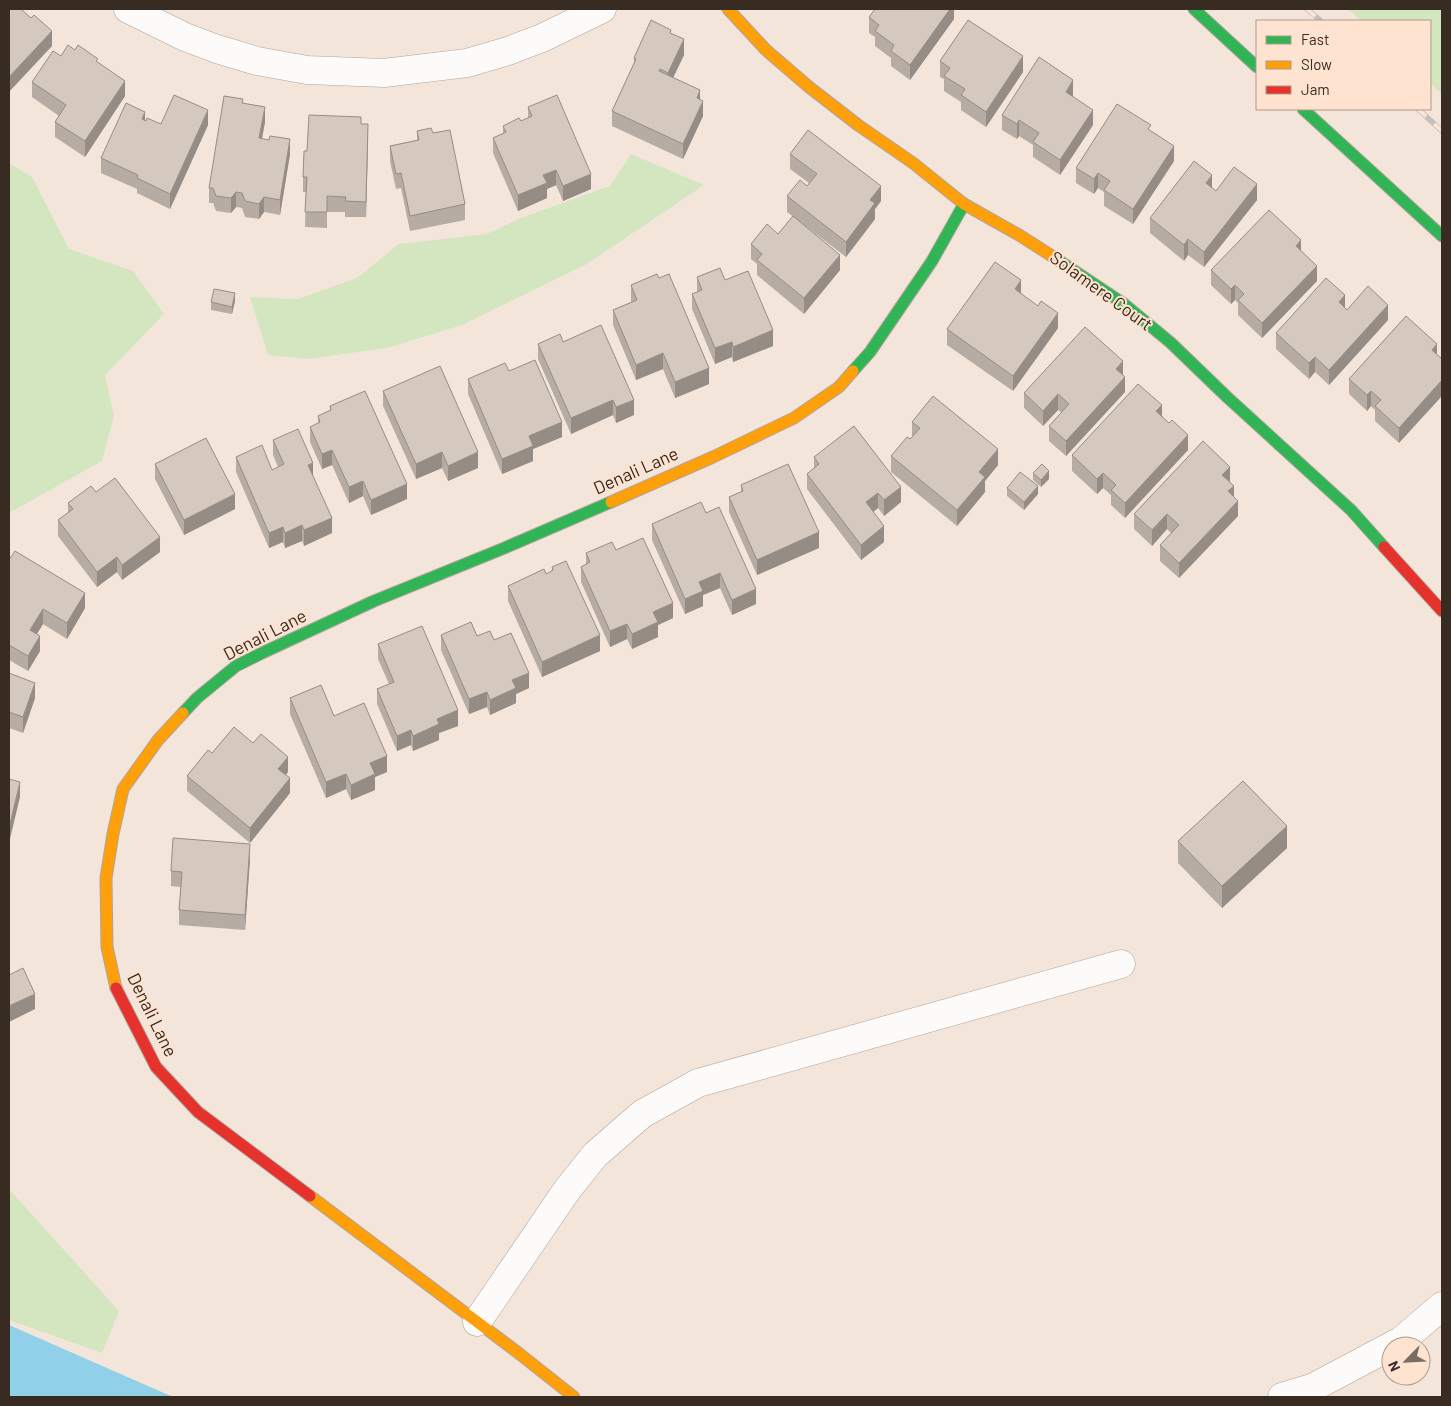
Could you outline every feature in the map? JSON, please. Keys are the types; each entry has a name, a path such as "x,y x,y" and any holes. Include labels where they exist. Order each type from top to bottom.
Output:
{"street":[{"path":"128,9 185,37 217,49 257,60 306,70 384,73 467,62 508,51 542,38 602,9"},
{"name":"Solamere Court","path":"728,9 766,50 809,87 858,125 913,163 964,204 1019,235 1124,304 1171,343 1351,510 1442,611"},
{"path":"1194,9 1256,65"},
{"path":"1304,110 1442,236"},
{"name":"Denali Lane","path":"477,1322 198,1112 156,1067 116,989 107,947 106,878 123,789 158,740 197,698 236,666 374,601 502,549 713,457 794,418 839,388 870,352 932,261 964,204"},
{"path":"574,1397 477,1322 567,1190 595,1155 642,1114 698,1083 1121,964"},
{"path":"1407,1336 1442,1306"},
{"path":"1282,1397 1312,1388 1381,1351"}],"green space":[{"path":"1348,9 1442,9 1442,94 1431,84 1431,20 1360,20"},
{"path":"631,154 704,185 587,264 462,325 387,348 308,359 268,355 250,297 298,299 357,278 399,244 487,234 521,218 610,186"},
{"path":"9,163 32,177 69,249 133,271 164,314 105,375 114,416 102,461 9,513"},
{"path":"9,1189 119,1311 102,1353 9,1320"}],"water":[{"path":"9,1325 173,1397 9,1397"}],"building":[{"path":"9,9 21,9 31,18 34,15 52,31 9,77"},
{"path":"875,9 950,9 910,65 891,51 894,45 875,31 879,25 869,17"},
{"path":"651,20 671,30 670,33 684,39 668,73 660,69 659,71 700,90 697,98 703,101 683,144 612,111 636,59 634,58"},
{"path":"968,20 1023,56 986,112 961,95 965,89 944,76 950,68 940,61"},
{"path":"68,45 75,50 78,45 98,59 96,61 125,81 85,141 55,122 66,105 32,82 53,51 61,56"},
{"path":"1039,57 1073,80 1066,92 1093,110 1060,160 1033,142 1039,133 1019,120 1017,124 1002,115"},
{"path":"174,95 208,110 170,194 137,178 138,175 101,158 126,103 145,112 142,119 146,121 147,118 161,124"},
{"path":"557,95 591,174 563,186 556,170 543,175 547,183 518,195 493,138 506,132 503,126 519,118 521,121 532,116 528,107"},
{"path":"224,96 243,99 242,103 265,107 259,138 269,140 270,136 290,139 280,200 264,197 259,204 245,201 242,193 236,192 231,198 216,196 213,188 209,188"},
{"path":"1117,104 1151,125 1148,129 1174,146 1133,209 1104,190 1110,181 1098,173 1094,179 1076,168"},
{"path":"309,115 361,117 361,124 368,124 366,202 345,201 346,197 327,196 327,212 305,212 307,177 303,177 304,151 307,151"},
{"path":"431,128 433,133 450,130 465,204 410,216 401,173 396,174 390,146 419,140 417,131"},
{"path":"808,130 881,186 870,200 875,203 846,242 787,196 800,180 807,186 817,174 790,154"},
{"path":"1194,161 1212,175 1206,183 1216,191 1234,167 1257,184 1204,252 1188,239 1184,245 1150,218"},
{"path":"1269,210 1301,240 1296,246 1317,266 1262,323 1238,300 1244,294 1235,285 1231,289 1211,270"},
{"path":"793,216 840,255 804,298 757,260 762,254 751,244 767,224 778,234"},
{"path":"995,262 1021,280 1015,289 1038,306 1041,301 1058,313 1013,376 947,329"},
{"path":"720,268 725,280 748,271 773,330 733,347 732,342 715,348 692,294 702,290 697,277"},
{"path":"657,274 659,278 669,274 709,368 675,382 663,353 636,365 613,310 637,300 631,285"},
{"path":"1326,278 1345,295 1339,302 1347,310 1368,286 1388,305 1329,370 1315,357 1309,363 1276,333"},
{"path":"214,289 235,293 232,307 211,302"},
{"path":"1406,316 1437,344 1432,350 1442,359 1442,380 1399,428 1375,406 1381,400 1371,391 1367,395 1349,379"},
{"path":"601,325 634,400 616,407 613,400 571,418 538,344 560,334 563,342"},
{"path":"1085,327 1123,361 1116,369 1125,377 1066,441 1049,426 1069,404 1058,394 1043,411 1024,393"},
{"path":"535,360 562,422 529,436 533,446 502,459 468,379 505,363 509,371"},
{"path":"440,366 478,452 448,466 442,452 416,464 383,391"},
{"path":"1138,384 1162,405 1156,411 1169,423 1172,420 1188,435 1125,503 1111,490 1116,485 1103,473 1097,479 1072,455"},
{"path":"365,391 407,484 371,500 363,481 349,487 332,450 322,454 310,427 320,422 318,416 331,410 330,406"},
{"path":"933,396 998,449 979,472 985,477 957,510 891,456 907,437 910,439 920,428 912,422"},
{"path":"854,426 901,487 884,500 878,493 866,502 884,526 861,545 807,474 819,464 814,457"},
{"path":"298,429 313,463 308,465 332,518 304,530 302,525 285,533 283,527 269,533 236,457 262,445 272,470 284,464 273,440"},
{"path":"206,438 235,494 184,520 155,464"},
{"path":"1203,441 1230,467 1222,475 1234,486 1228,491 1238,501 1179,563 1160,545 1179,525 1167,514 1152,530 1134,514"},
{"path":"788,464 819,532 757,560 729,497 743,491 741,485"},
{"path":"1042,464 1049,471 1041,480 1033,473"},
{"path":"1020,472 1038,486 1024,502 1007,488"},
{"path":"115,478 160,537 122,565 117,557 97,572 58,520 73,509 68,503 91,486 96,492"},
{"path":"701,502 706,513 719,507 756,589 732,600 720,573 699,582 703,591 685,599 652,524"},
{"path":"643,538 673,603 653,612 658,622 632,634 627,624 610,631 581,567 590,562 586,553 612,542 616,550"},
{"path":"15,551 85,593 67,623 43,609 30,630 40,636 28,656 9,645 9,560"},
{"path":"566,561 600,635 542,662 508,586 544,569 546,574 553,570 552,567"},
{"path":"471,622 477,636 490,631 494,640 511,633 529,673 512,680 516,688 490,700 487,692 469,699 441,635"},
{"path":"422,626 458,710 437,719 439,724 413,736 411,730 397,736 377,689 394,682 378,644"},
{"path":"9,673 35,683 23,717 9,712"},
{"path":"321,685 334,716 364,703 387,756 370,763 375,774 351,785 346,774 326,782 290,698"},
{"path":"234,727 253,743 261,734 288,757 278,769 290,778 250,828 187,776 208,750 212,753"},
{"path":"9,779 20,782 9,828"},
{"path":"1243,781 1287,826 1222,886 1178,841"},
{"path":"173,838 250,844 245,915 179,910 182,872 171,871"},
{"path":"23,968 35,994 9,1006 9,975"}],"railway":[{"path":"1307,9 1320,20"},
{"path":"1419,110 1442,131"}],"traffic: fast":[{"path":"1194,9 1256,66"},
{"path":"1304,110 1442,236"},
{"path":"853,371 870,352 932,261 964,204"},
{"path":"1052,256 1124,304 1171,343 1351,510 1384,547"},
{"path":"183,713 197,698 236,666 262,653 374,601 611,502"}],"traffic: slow":[{"path":"728,9 766,50 809,87 858,125 913,163 964,204 1052,256"},
{"path":"611,502 713,457 794,418 839,387 853,371"},
{"path":"116,988 107,947 106,878 123,789 158,740 183,713"},
{"path":"310,1196 574,1397"}],"traffic: jam":[{"path":"1384,547 1442,611"},
{"path":"116,988 156,1067 198,1112 310,1196"}]}
